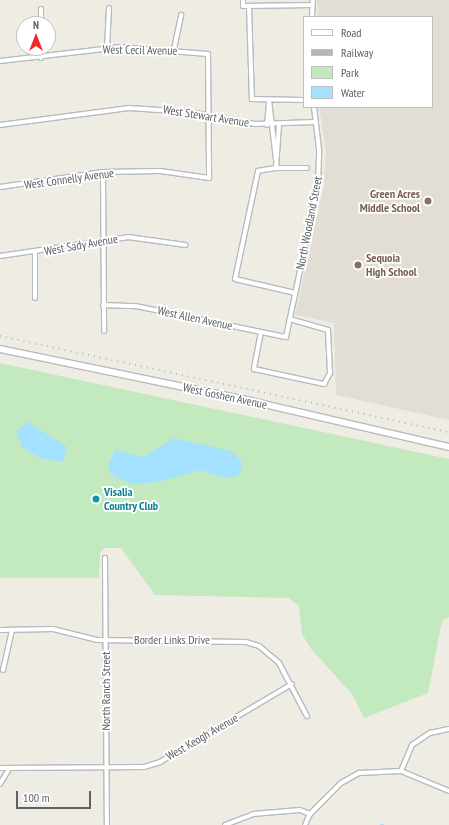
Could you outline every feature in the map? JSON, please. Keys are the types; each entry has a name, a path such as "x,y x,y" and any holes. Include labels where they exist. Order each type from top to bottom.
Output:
{"main road":[{"name":"West Goshen Avenue","path":"0,349 250,401 449,447"}],"street":[{"path":"243,0 243,6 312,3 312,16"},
{"path":"249,6 250,95 256,101 302,100"},
{"path":"107,48 109,8"},
{"path":"41,9 41,16"},
{"path":"174,49 182,15"},
{"name":"West Cecil Avenue","path":"0,61 41,58 107,48 174,49 208,54 209,116"},
{"path":"267,125 269,100"},
{"path":"269,100 272,111 276,160"},
{"name":"West Stewart Avenue","path":"0,125 129,108 209,116 267,125 316,122"},
{"name":"North Woodland Street","path":"286,337 318,185 314,108"},
{"path":"267,111 272,111"},
{"name":"West Connelly Avenue","path":"0,187 103,172 160,171 209,178 209,116"},
{"path":"276,168 279,125"},
{"path":"295,293 235,280 258,171 276,168 307,168"},
{"path":"103,172 102,240 104,331"},
{"name":"West Sady Avenue","path":"0,256 34,253 102,240 149,238 185,245"},
{"path":"34,253 35,298"},
{"name":"West Allen Avenue","path":"104,305 136,306 286,337"},
{"path":"261,332 254,369 324,384 330,374 328,330 290,319"},
{"name":"North Ranch Street","path":"105,558 107,825"},
{"name":"Border Links Drive","path":"0,630 53,629 105,640 246,642 270,654 292,684 307,716"},
{"path":"3,670 12,630"},
{"name":"West Keogh Avenue","path":"0,768 106,768 160,762 292,684"},
{"path":"400,771 412,745 430,733 449,728"},
{"path":"0,784 10,769"},
{"path":"305,825 310,814 340,783 359,773 400,771 449,791"},
{"path":"225,825 253,814 300,810 310,814"}],"shaded area":[{"name":"Sequoia High School","path":"317,0 449,0 449,420 336,395 334,323 295,315 324,185 326,151 319,108 433,108 433,16 318,16"}],"green space":[{"name":"Visalia Country Club","path":"0,363 449,459 449,617 442,621 428,693 364,718 352,694 311,649 302,634 299,606 289,598 155,595 121,548 104,548 100,553 99,578 0,578"}],"water":[{"path":"28,422 67,447 63,462 40,458 22,447 16,431"},
{"path":"174,438 230,451 241,460 241,471 237,476 225,478 200,470 158,482 131,484 111,475 108,465 115,450 143,457"}],"railway":[{"path":"0,336 449,432"}],"place":[{"name":"Green Acres Middle School","path":"428,201"},
{"name":"Sequoia High School","path":"358,265"},
{"name":"Visalia Country Club","path":"96,499"}]}
